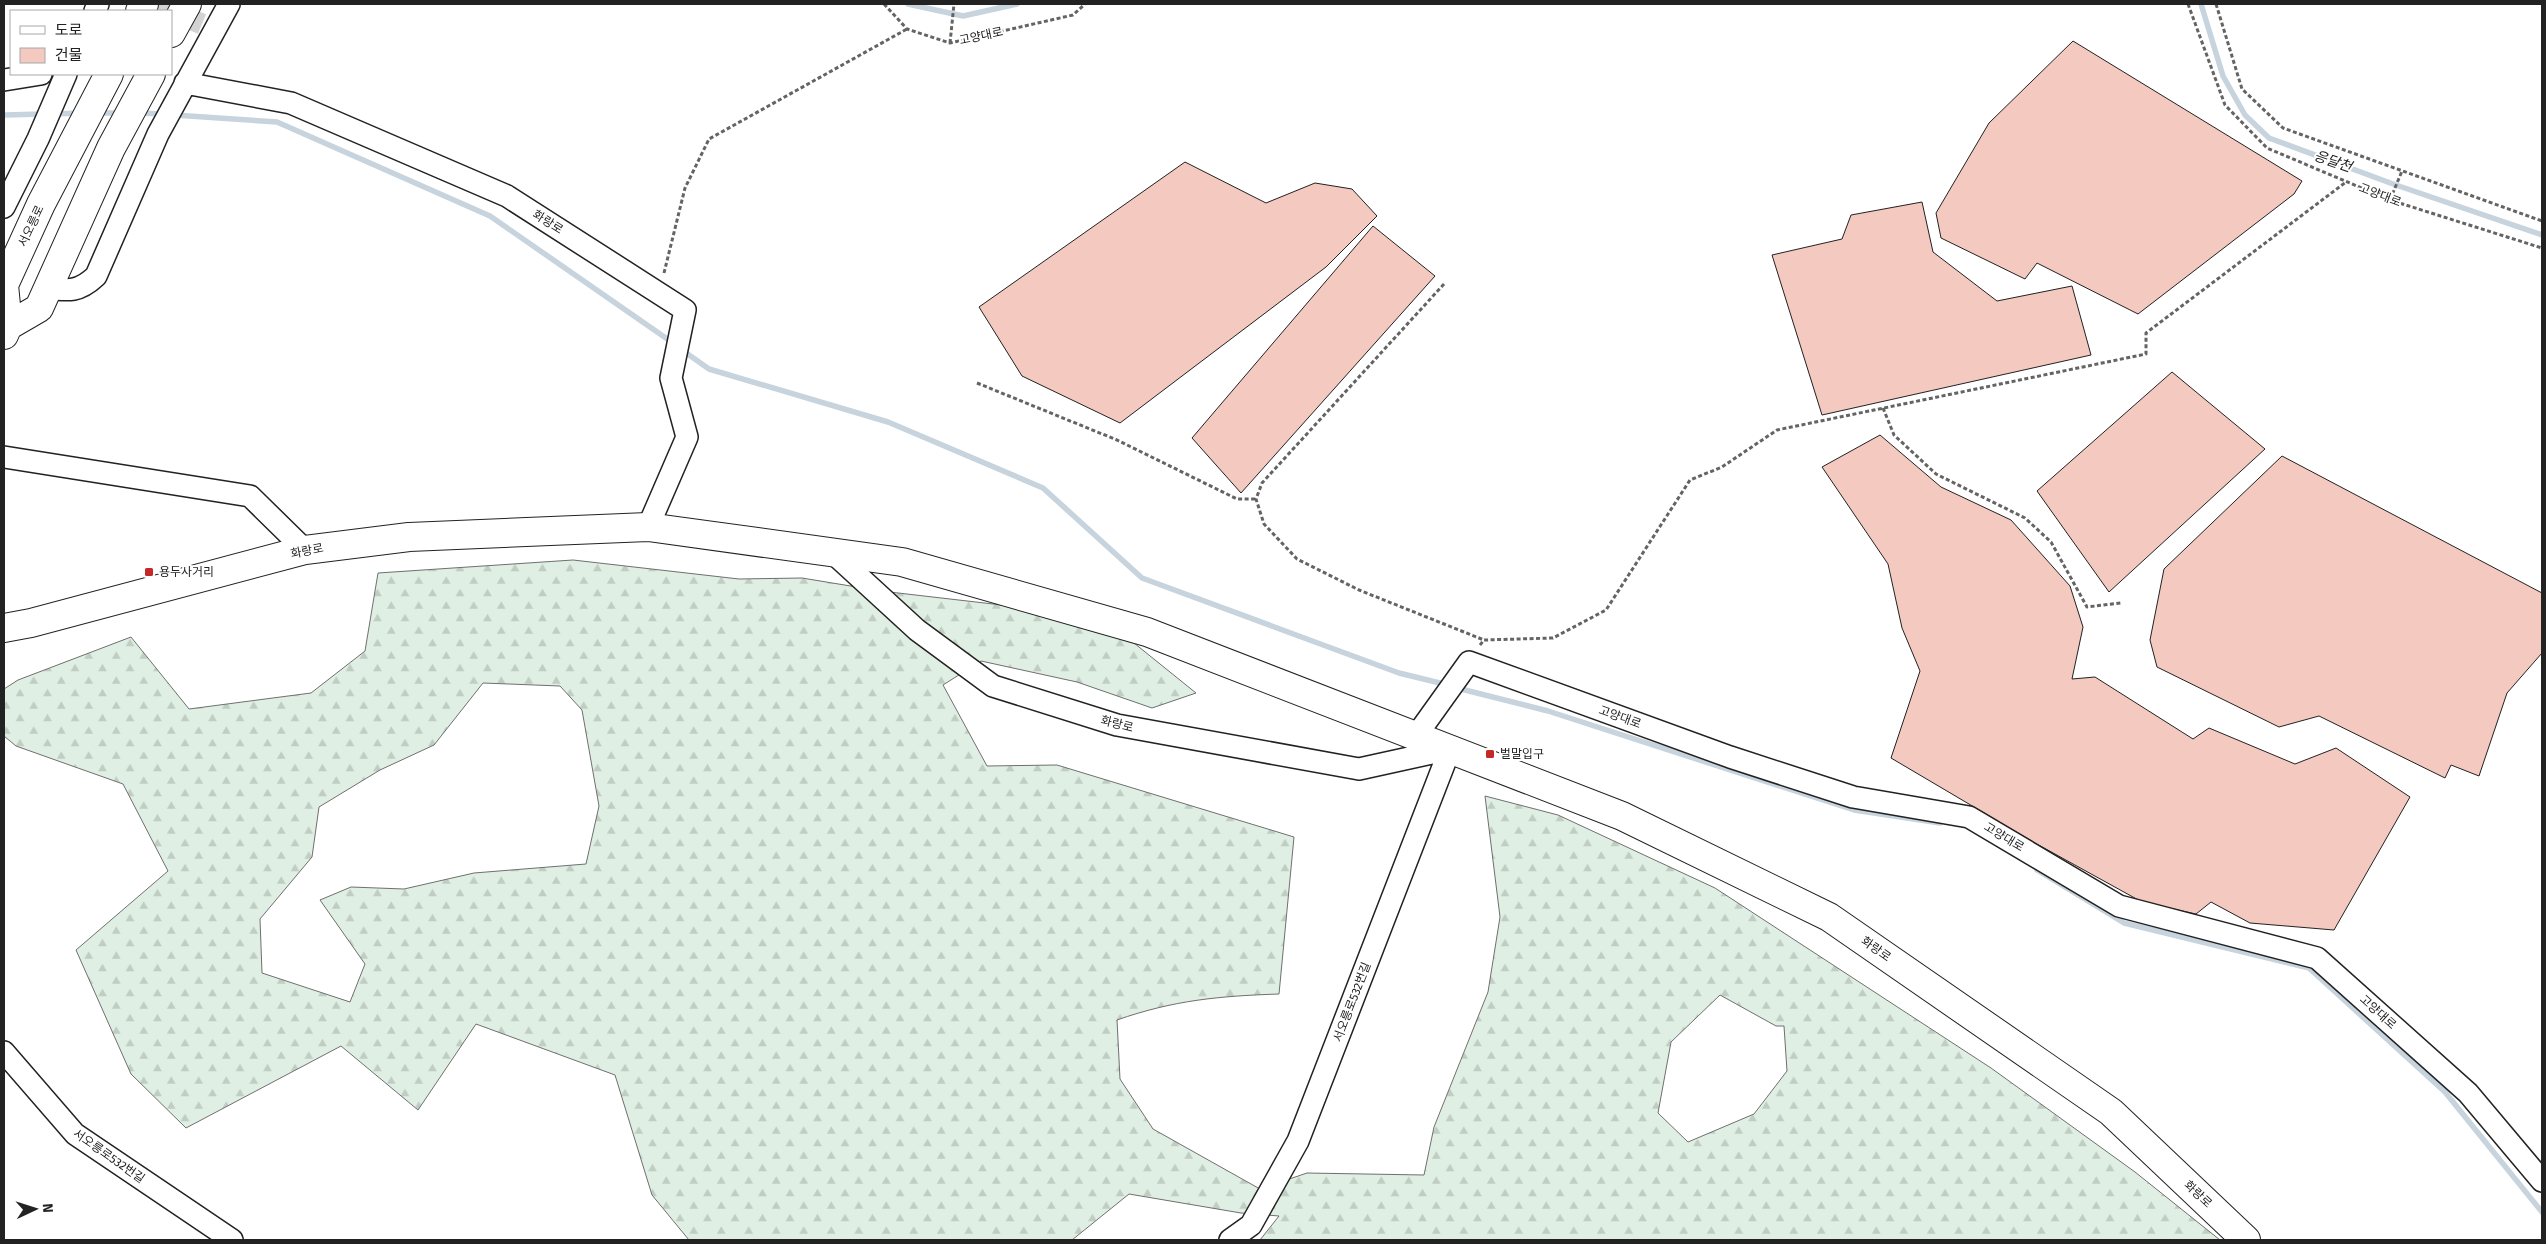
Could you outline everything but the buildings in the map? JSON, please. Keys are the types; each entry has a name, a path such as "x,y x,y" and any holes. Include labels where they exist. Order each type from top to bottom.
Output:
{"main road":[{"path":"172,33 202,19"},
{"name":"서오릉로","path":"6,331 39,308 111,148 150,75"},
{"name":"서오릉로","path":"6,331 4,284 41,204 106,80"},
{"name":"화랑로","path":"4,628 31,623 305,550 409,537 648,527 902,562 1147,632 1622,816 1829,917 2111,1112 2246,1240"},
{"path":"4,607 31,623 4,643"}],"street":[{"path":"48,288 72,290 85,286 96,276 158,134 182,90 202,19 229,4"},
{"path":"4,80 35,75"},
{"path":"4,207 63,83"},
{"name":"화랑로","path":"182,90 291,103 507,196 685,310 672,378 687,437 648,527"},
{"path":"4,457 250,496 305,550"},
{"name":"화랑로","path":"832,552 917,630 993,686 1107,722 1359,769 1450,749"},
{"path":"1416,736 1469,662"},
{"name":"고양대로","path":"1469,662 1730,758 1853,798 1969,817 2119,906 2317,958 2468,1093 2542,1181"},
{"name":"서오릉로532번길","path":"1230,1240 1251,1225 1298,1141 1450,749"},
{"name":"서오릉로532번길","path":"4,1052 76,1134 232,1240"}],"path":[{"name":"고양대로","path":"884,4 907,28 950,43 1073,15 1086,4"},
{"path":"950,43 954,4"},
{"name":"고양대로","path":"2188,4 2225,105 2266,148 2390,200 2542,248"},
{"path":"2216,4 2242,89 2283,128 2542,221"},
{"path":"660,294 685,188 709,139 907,28"},
{"path":"2390,200 2402,171"},
{"path":"1444,284 1262,483 1256,499 1264,524 1297,559 1359,590 1484,640 1554,638 1606,610 1690,480 1722,467 1777,430 2146,354 2146,333 2346,182"},
{"path":"977,383 1117,440 1237,499 1256,499"},
{"path":"1883,408 1894,435 1936,474 2025,518 2051,542 2087,607 2121,603"},
{"path":"1469,662 1484,640"}],"green space":[{"path":"573,560 739,579 802,578 881,591 1019,607 1134,643 1196,693 1152,708 1077,682 981,661 943,685 987,766 1057,765 1294,837 1279,994 1197,1000 1138,1013 1117,1020 1120,1079 1153,1129 1260,1189 1307,1173 1424,1175 1434,1127 1488,992 1500,917 1485,796 1558,815 1715,888 1991,1068 2135,1172 2220,1240 1260,1240 1279,1216 1241,1213 1129,1194 1072,1240 689,1240 652,1195 615,1075 476,1024 418,1110 341,1046 186,1128 131,1074 76,950 168,871 123,784 16,746 4,736 4,689 18,680 131,637 189,709 311,693 365,651 378,573","holes":["483,683 560,686 582,710 599,806 586,864 474,873 404,889 351,887 320,900 365,964 350,1002 262,973 260,919 312,857 319,807 380,770 434,745","1720,995 1776,1026 1784,1026 1787,1071 1754,1114 1688,1142 1658,1113 1671,1042"]}],"waterway":[{"name":"응달천","path":"908,4 963,16 1017,4"},
{"name":"응달천","path":"2201,4 2223,76 2245,115 2269,138 2393,184 2542,235"},
{"path":"54,114 80,113"},
{"path":"97,113 120,113"},
{"path":"139,113 162,114"},
{"path":"4,115 43,114"},
{"path":"174,115 277,122 490,216 673,343"},
{"path":"682,350 709,369 888,422 1043,488 1142,578 1399,673 1448,685"},
{"path":"1457,688 1548,711 1854,810 1940,823"},
{"path":"2037,870 2124,923 2309,968 2445,1092 2542,1212"}],"tunnel":[{"path":"154,4 168,10"},
{"path":"172,12 202,24"}],"place":[{"name":"용두사거리","path":"149,572"},
{"name":"벌말입구","path":"1490,754"}]}
